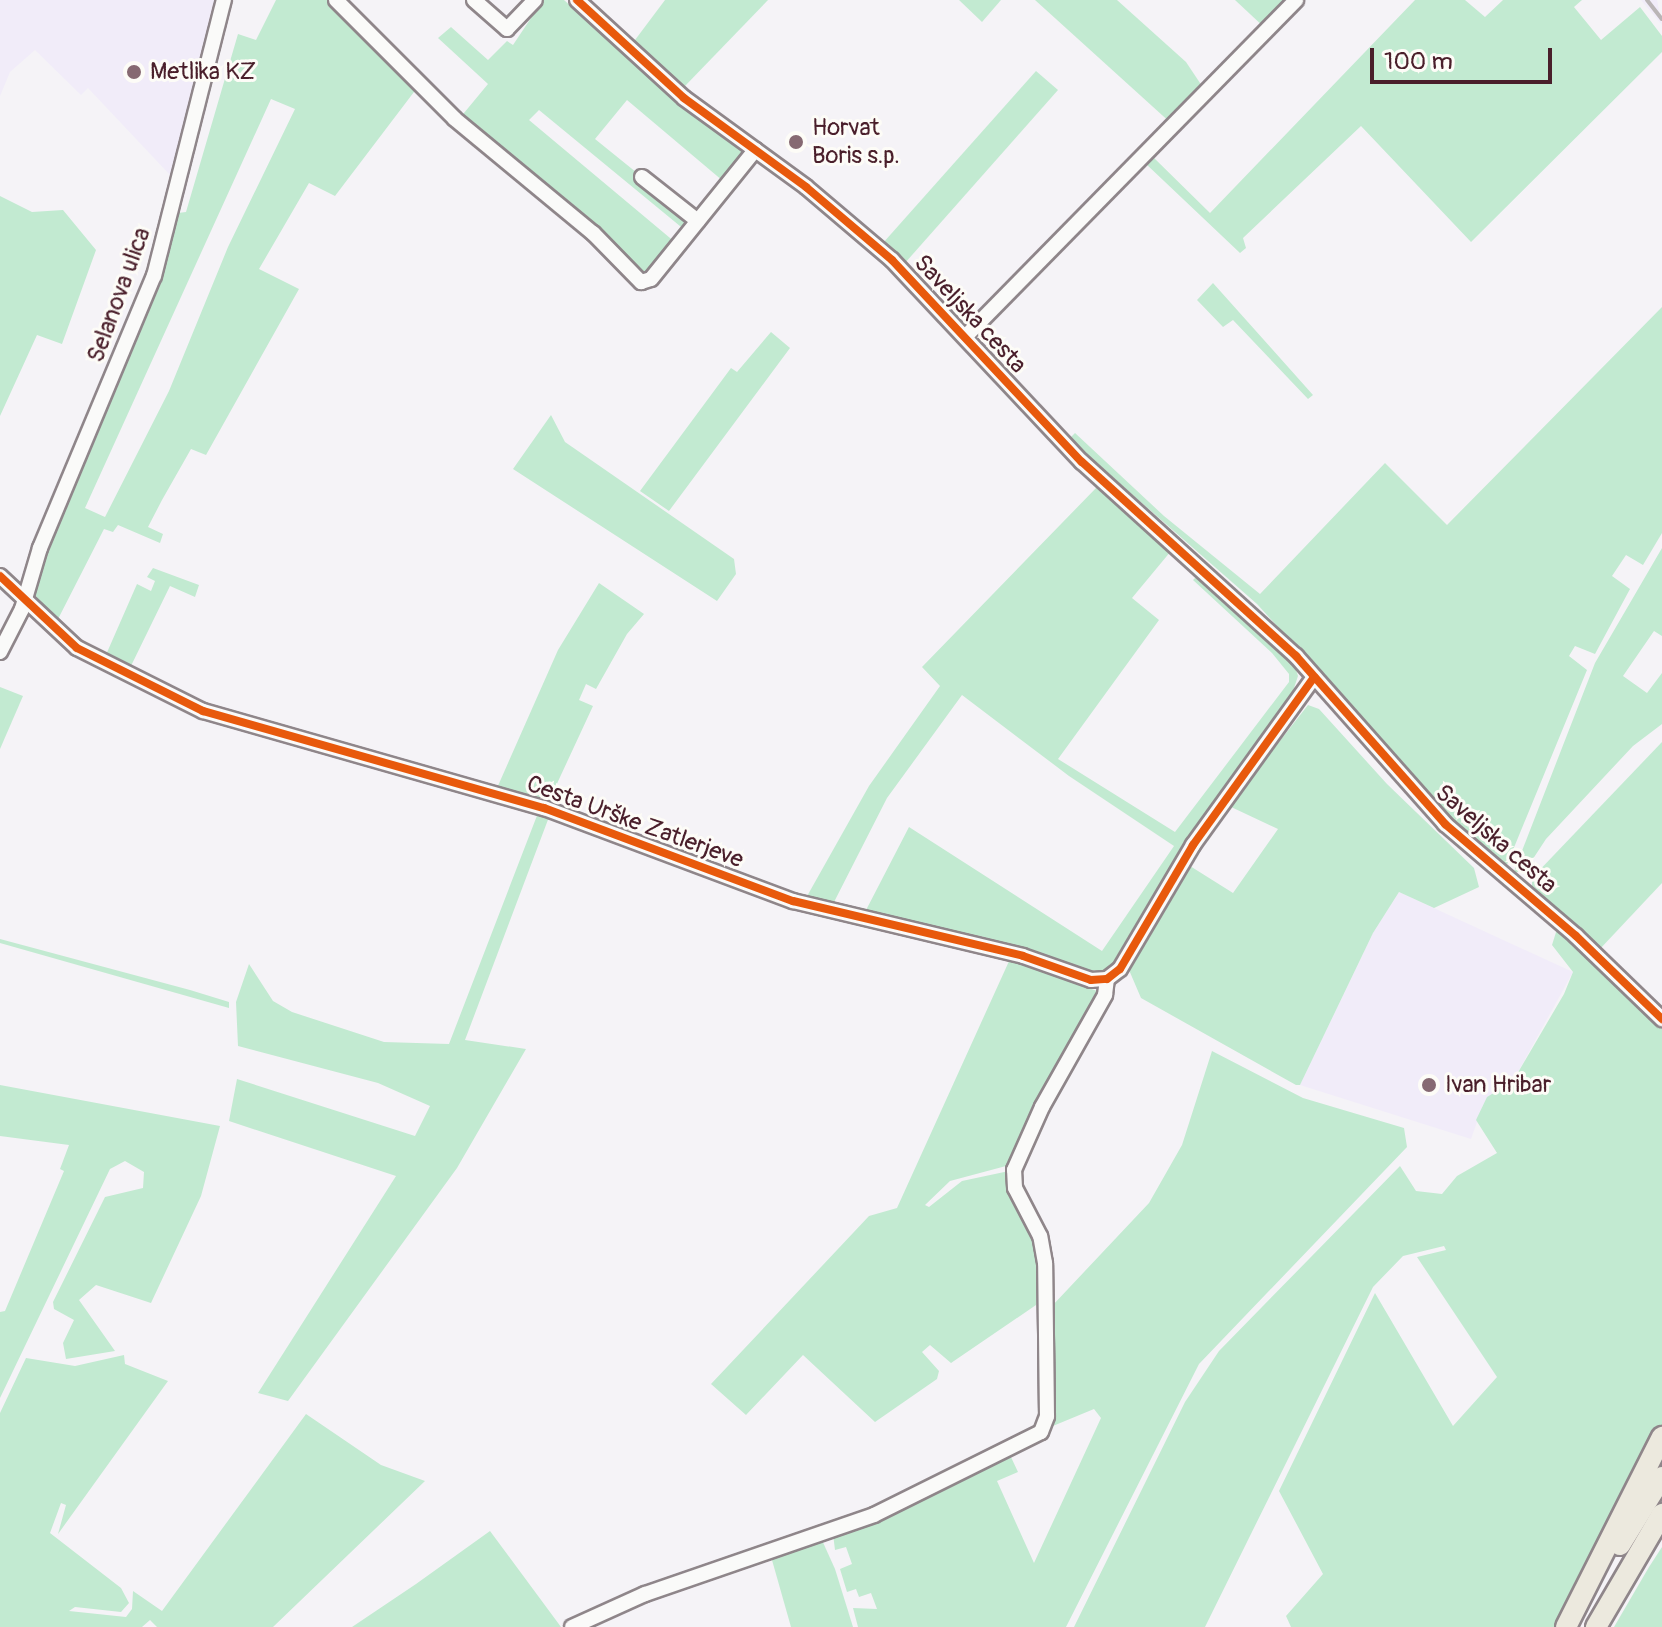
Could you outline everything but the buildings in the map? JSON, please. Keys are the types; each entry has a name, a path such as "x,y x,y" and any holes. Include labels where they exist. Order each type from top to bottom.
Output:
{"highway":[{"path":"1566,1627 1662,1437"},
{"path":"1573,1627 1662,1477"},
{"path":"1596,1627 1662,1514"}],"street":[{"name":"Selanova ulica","path":"0,652 25,597 40,548 154,276 224,0"},
{"path":"336,0 455,119 593,233 641,282 651,279 755,150"},
{"path":"474,0 507,29 535,0"},
{"name":"Saveljska cesta","path":"577,0 684,98 871,241 966,336 1082,462 1249,608 1445,824 1564,925 1662,1019"},
{"name":"Saveljska cesta","path":"966,336 1296,0"},
{"path":"642,177 698,221"},
{"name":"Cesta Urške Zatlerjeve","path":"0,576 59,633 102,663 247,727 544,808 793,901 1023,956 1091,980 1107,979"},
{"path":"572,1627 645,1594 874,1515 1030,1442 1047,1416 1045,1263 1040,1236 1015,1188 1014,1170 1042,1107 1105,995 1107,979 1123,965 1193,845 1314,677"}],"shaded area":[{"path":"0,0 218,0 170,175 88,88 81,95 35,50 10,72 0,96"},
{"path":"1641,0 1657,0 1662,25"},
{"path":"1399,892 1573,972 1513,1081 1483,1105 1471,1139 1300,1085 1373,933"}],"green space":[{"path":"276,0 331,0 417,88 335,196 309,183 259,269 299,289 206,455 191,449 162,500 148,527 163,534 160,543 118,525 113,532 104,529 56,623 35,595 38,571 152,298 178,213 186,212 238,34 256,40","holes":["271,99 295,109 228,247 169,391 105,517 85,508"]},
{"path":"543,0 564,0 680,105 745,153 723,181 627,100 595,139 694,219 686,231 539,110 529,120 676,243 643,280 459,119 488,84 438,38 451,27 488,60 507,41 513,45"},
{"path":"665,0 768,0 685,86 632,44"},
{"path":"959,0 1001,0 982,22"},
{"path":"1035,0 1117,0 1186,62 1204,89 1173,125"},
{"path":"1235,0 1290,0 1265,28"},
{"path":"1415,0 1465,0 1485,17 1503,0 1582,0 1574,7 1601,40 1640,7 1662,36 1662,52 1471,242 1361,126 1243,238 1246,248 1240,253 1145,163 1152,156 1210,213"},
{"path":"1036,71 1058,90 905,263 883,243"},
{"path":"0,196 32,212 63,210 96,250 62,344 37,335 0,416"},
{"path":"1213,283 1313,395 1308,399 1233,320 1223,327 1197,300"},
{"path":"1662,307 1662,533 1643,565 1626,555 1612,576 1630,589 1595,654 1575,646 1569,656 1587,670 1506,867 1405,775 1368,726 1257,604 1069,439 1075,433 1164,516 1260,594 1385,463 1447,525"},
{"path":"771,332 790,348 669,511 640,491 731,368 737,372"},
{"path":"551,415 565,442 734,559 736,574 717,601 513,469"},
{"path":"1097,487 1171,551 1132,598 1159,620 1058,759 1175,832 1289,682 1289,674 1272,653 1193,580 1198,575 1295,666 1298,676 1292,694 1186,843 1111,966 1102,971 1085,970 984,937 864,914 909,827 1102,951 1174,846 1069,776 962,695 887,798 832,906 806,898 869,786 940,686 922,667"},
{"path":"1662,548 1662,636 1654,631 1623,676 1647,693 1662,673 1662,724 1633,746 1546,839 1527,868 1513,874 1595,663"},
{"path":"153,568 199,585 195,597 170,586 129,670 105,657 137,584 151,591 155,581 147,577"},
{"path":"599,583 644,614 627,634 596,689 586,684 579,700 593,706 548,803 497,788 558,650"},
{"path":"0,687 23,696 0,749"},
{"path":"1308,705 1319,709 1387,784 1474,868 1479,887 1434,908 1399,892 1373,933 1300,1085 1296,1085 1141,998 1129,970 1190,866 1233,893 1278,829 1229,806"},
{"path":"1662,742 1662,883 1599,950 1532,890 1532,878"},
{"path":"538,813 549,817 465,1040 526,1049 457,1168 288,1401 258,1393 396,1176 229,1121 237,1079 415,1136 430,1106 378,1083 238,1046 236,1002 249,964 273,1001 292,1012 384,1042 449,1044"},
{"path":"1557,929 1662,1029 1662,1427 1557,1627 1291,1627 1286,1616 1323,1574 1279,1491 1375,1293 1453,1426 1497,1377 1417,1257 1446,1250 1444,1246 1403,1256 1373,1287 1205,1627 1074,1627 1185,1402 1219,1351 1400,1166 1416,1191 1442,1194 1457,1176 1497,1153 1476,1120 1487,1097 1513,1081 1564,994 1573,972 1552,945"},
{"path":"0,939 190,990 229,1002 229,1008 0,943"},
{"path":"1010,959 1097,991 1016,1157 1006,1166 950,1181 925,1205 929,1207 962,1181 1009,1171 1039,1242 1036,1305 951,1363 930,1345 922,1352 939,1371 937,1379 875,1422 803,1355 746,1415 711,1384 869,1216 897,1208"},
{"path":"1212,1051 1303,1098 1404,1128 1407,1147 1199,1364 1066,1627 858,1627 853,1608 877,1609 871,1593 859,1597 856,1589 847,1592 840,1569 852,1564 846,1547 835,1550 833,1534 1010,1455 1018,1472 997,1481 1034,1563 1101,1418 1094,1409 1048,1428 1052,1306 1149,1203 1182,1145"},
{"path":"0,1085 220,1126 201,1196 151,1303 96,1285 79,1300 115,1351 66,1359 63,1343 74,1320 54,1309 53,1302 105,1197 143,1188 144,1172 125,1161 110,1169 0,1398 0,1312 5,1311 64,1171 60,1169 69,1145 0,1136"},
{"path":"124,1355 125,1364 168,1381 58,1534 66,1505 61,1503 50,1533 121,1588 129,1603 121,1612 75,1607 69,1611 126,1617 132,1609 133,1591 162,1611 306,1414 381,1465 425,1481 273,1627 157,1627 150,1620 142,1627 0,1627 0,1413 26,1358 75,1366"},
{"path":"490,1531 561,1627 352,1627 416,1584"},
{"path":"821,1538 835,1569 853,1627 791,1627 770,1553"},
{"path":"1662,1547 1662,1627 1614,1627 1649,1567"}],"railway":[{"path":"1647,0 1662,19"}],"cycle path":[{"path":"577,0 684,98 806,187 892,260 1082,462 1296,656 1445,824 1576,936 1662,1019"},
{"path":"0,576 77,648 203,711 544,808 793,901 1023,956 1091,980 1107,979 1120,969 1193,845 1314,677"}],"place":[{"name":"Metlika KZ","path":"134,72"},
{"name":"Horvat Boris s.p.","path":"796,142"},
{"name":"Ivan Hribar","path":"1429,1085"}]}
